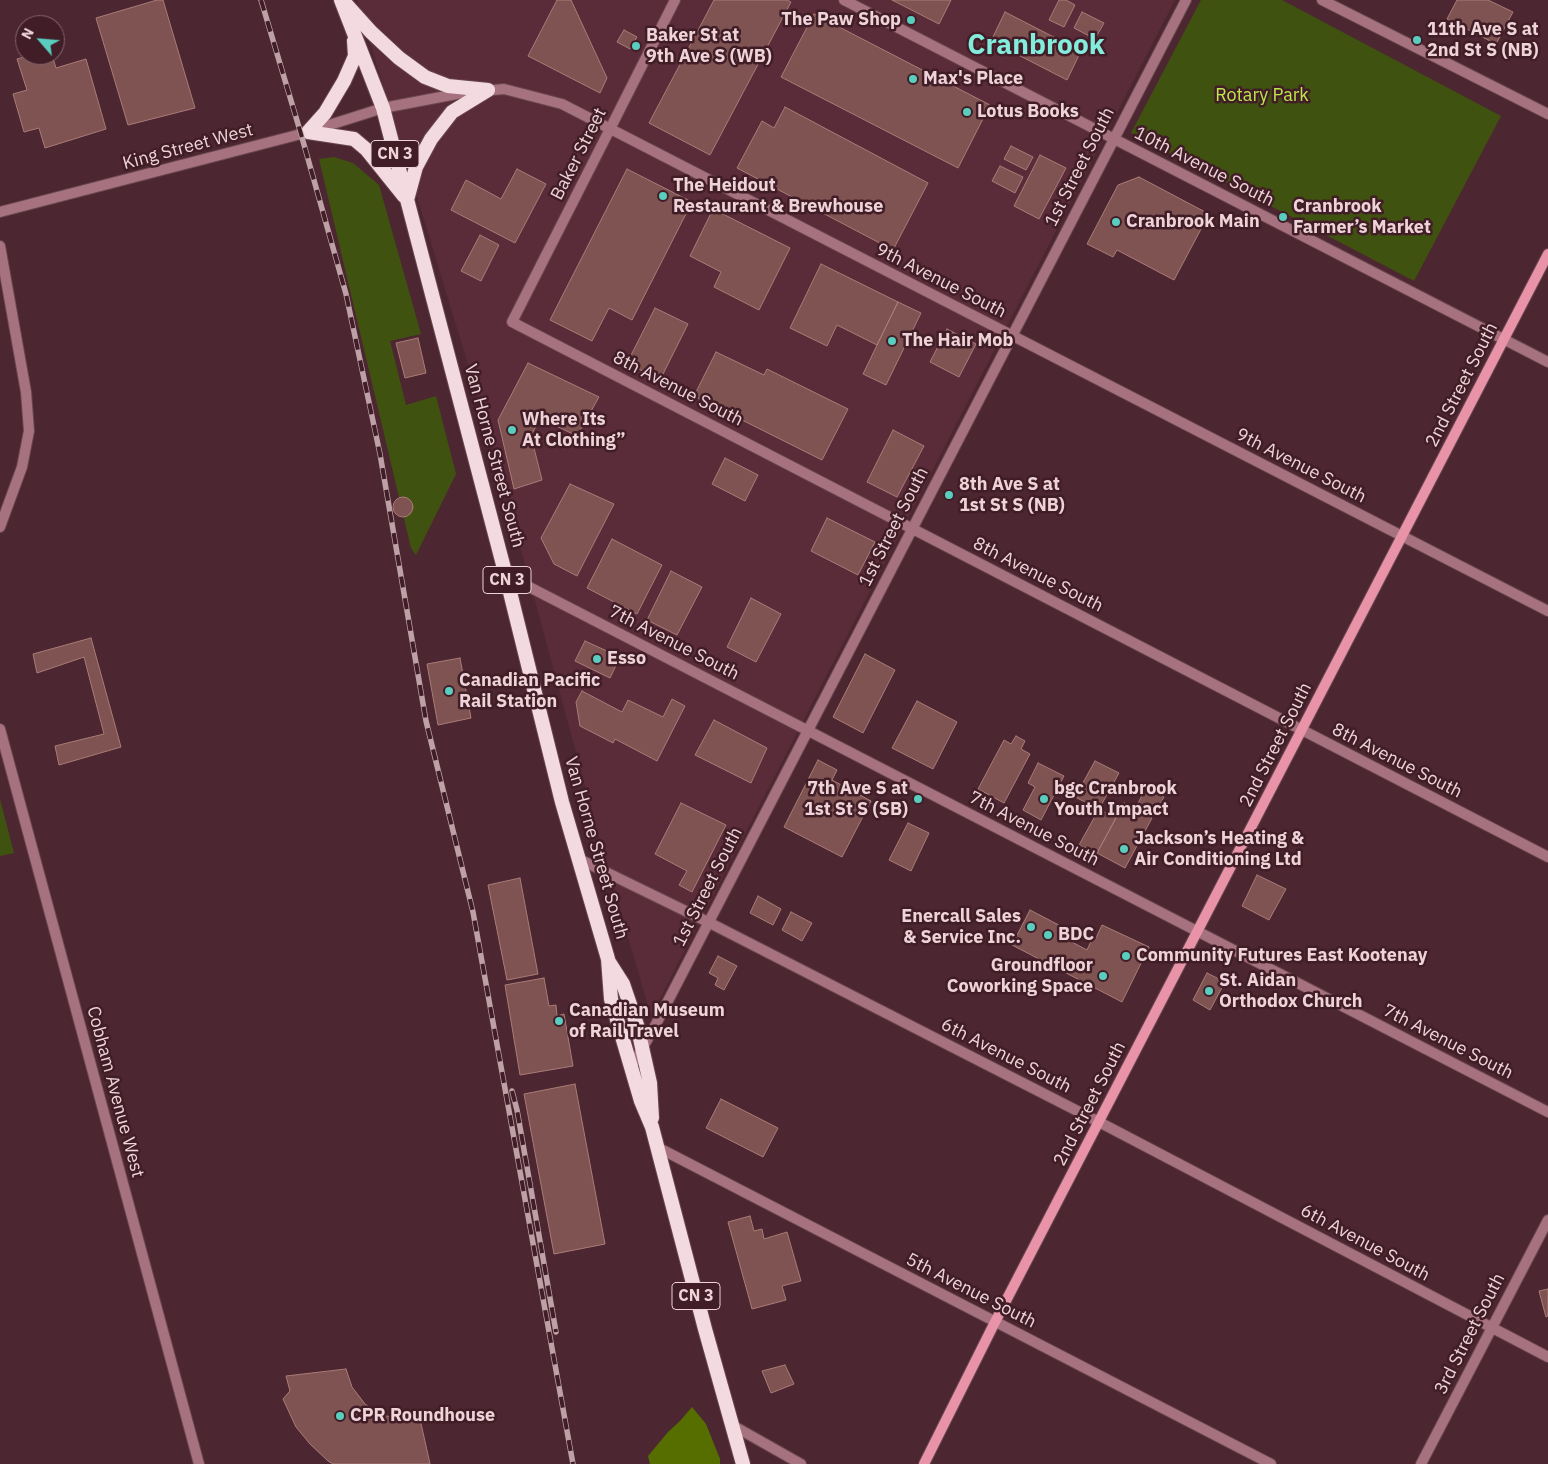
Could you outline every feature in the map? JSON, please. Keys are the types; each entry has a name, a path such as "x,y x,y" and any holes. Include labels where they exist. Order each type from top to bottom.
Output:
{"highway":[{"name":"CN 3","path":"342,0 383,108"},
{"path":"342,0 371,32 399,58 425,77 448,86 488,90"},
{"path":"308,132 325,113 344,81 355,56 354,33"},
{"path":"407,201 416,167 432,139 452,112 488,90"},
{"name":"Van Horne Street South","path":"383,108 506,575 540,715 608,959 611,999 641,1101 652,1127 743,1464"},
{"path":"308,132 354,139 367,150 407,201"},
{"name":"Van Horne Street South","path":"608,959 623,984 637,1026 650,1083 652,1127"}],"main road":[{"name":"2nd Street South","path":"924,1464 1548,254"}],"street":[{"name":"Baker Street","path":"512,322 675,0"},
{"name":"10th Avenue South","path":"844,0 1548,362"},
{"name":"1st Street South","path":"631,1068 1186,0"},
{"path":"1322,0 1548,114"},
{"name":"9th Avenue South","path":"383,108 462,93 504,89 562,104 1548,611"},
{"name":"King Street West","path":"0,212 308,132 383,108"},
{"path":"0,246 26,392 29,431 22,468 0,527"},
{"name":"8th Avenue South","path":"512,322 1548,857"},
{"name":"7th Avenue South","path":"506,575 1548,1112"},
{"name":"Cobham Avenue West","path":"0,729 199,1464"},
{"name":"6th Avenue South","path":"579,859 708,922 1099,1122 1548,1357"},
{"name":"5th Avenue South","path":"657,1147 1271,1464"},
{"name":"3rd Street South","path":"1421,1464 1548,1220"},
{"path":"732,1425 801,1464"}],"shaded area":[{"path":"357,0 1175,0 651,1016 599,837 493,446"}],"green space":[{"name":"Rotary Park","path":"1201,0 1282,0 1501,116 1414,281 1131,133"},
{"path":"334,157 353,163 379,185 421,334 390,341 406,405 436,396 456,474 416,555 411,548 319,159"},
{"path":"0,799 14,853 0,856"},
{"path":"692,1407 706,1424 720,1459 720,1464 650,1464 648,1456"}],"building":[{"path":"157,0 163,0 195,108 128,125 96,18"},
{"path":"557,0 571,0 607,78 600,93 528,56"},
{"path":"714,0 787,0 791,2 710,155 649,123"},
{"path":"892,0 951,0 939,24"},
{"path":"1059,0 1066,0 1075,5 1064,27 1049,20"},
{"path":"1457,0 1488,0 1513,12 1496,44 1447,19"},
{"path":"1005,12 1081,51 1067,80 991,41"},
{"path":"1082,12 1104,23 1095,39 1074,28"},
{"path":"814,14 990,105 958,168 781,77"},
{"path":"624,30 637,37 630,49 617,42"},
{"path":"86,59 106,129 45,148 39,128 24,132 13,94 27,90 19,65 55,65 56,68"},
{"path":"785,107 928,183 893,250 737,168 762,121 774,128"},
{"path":"1011,146 1033,157 1026,170 1004,159"},
{"path":"1040,155 1066,168 1039,219 1014,206"},
{"path":"1000,166 1023,177 1015,193 992,181"},
{"path":"517,169 546,184 515,243 451,210 466,180 501,199"},
{"path":"627,169 692,202 632,320 609,308 592,341 550,320"},
{"path":"1139,177 1209,214 1174,280 1117,250 1113,257 1087,244 1118,185"},
{"path":"713,209 790,248 759,310 714,287 721,272 690,256"},
{"path":"480,235 499,245 481,281 461,271"},
{"path":"821,264 898,302 877,345 837,325 827,346 790,328"},
{"path":"898,302 921,313 886,385 863,374"},
{"path":"655,308 688,324 660,380 627,363"},
{"path":"947,329 976,344 959,377 930,362"},
{"path":"418,338 426,373 405,378 396,343"},
{"path":"716,352 764,375 767,369 848,409 822,460 694,396"},
{"path":"528,363 599,397 577,436 540,418 531,436 542,480 514,489 498,420"},
{"path":"893,430 924,446 897,497 867,482"},
{"path":"725,458 758,475 745,501 712,484"},
{"path":"570,484 614,504 577,576 554,564 541,538"},
{"path":"399,497 407,497 413,503 413,511 407,517 399,517 393,511 393,503"},
{"path":"827,518 875,542 858,575 811,551"},
{"path":"612,539 662,565 637,614 587,588"},
{"path":"671,571 702,587 677,635 647,620"},
{"path":"751,598 781,614 756,662 727,647"},
{"path":"91,638 121,747 59,765 55,746 104,734 84,657 37,673 33,654"},
{"name":"Esso","path":"585,641 620,657 610,678 575,661"},
{"path":"865,654 895,670 863,733 833,717"},
{"name":"Canadian Pacific Rail Station","path":"460,658 471,718 438,725 427,664"},
{"path":"582,691 622,712 628,700 663,717 672,699 685,706 657,761 615,739 613,743 580,726 576,702"},
{"path":"917,701 957,722 933,769 892,748"},
{"path":"714,720 767,748 751,783 695,755"},
{"path":"1016,736 1025,741 1021,749 1030,754 1004,803 978,789 1004,740 1011,744"},
{"path":"818,760 837,770 832,780 871,801 842,857 784,827"},
{"path":"1095,761 1119,773 1099,809 1075,797"},
{"path":"1038,763 1064,776 1041,820 1023,810 1035,787 1028,783"},
{"path":"1146,788 1164,797 1154,814 1137,805"},
{"path":"681,803 726,825 692,892 679,885 687,871 655,854"},
{"path":"1124,803 1152,818 1125,868 1097,853"},
{"path":"1099,809 1116,818 1097,853 1079,845"},
{"path":"908,823 929,833 911,871 889,860"},
{"path":"1257,875 1286,889 1269,920 1242,906"},
{"path":"520,878 538,974 507,980 488,885"},
{"path":"758,896 781,909 773,925 750,913"},
{"name":"Groundfloor Coworking Space","path":"1030,910 1076,934 1072,942 1087,950 1093,937 1096,938 1102,925 1149,947 1122,1002 1012,945"},
{"path":"791,912 812,923 802,941 782,930"},
{"path":"718,956 737,966 724,990 715,985 718,978 709,973"},
{"name":"St. Aidan Orthodox Church","path":"1207,973 1225,982 1210,1010 1193,1000"},
{"path":"544,978 549,1006 556,1005 557,1016 564,1014 573,1066 520,1075 505,985"},
{"path":"575,1084 605,1244 554,1254 524,1094"},
{"path":"721,1099 778,1128 763,1157 706,1128"},
{"path":"750,1216 754,1231 762,1229 764,1239 787,1232 801,1281 782,1286 786,1300 752,1309 728,1222"},
{"path":"1548,1289 1548,1316 1546,1317 1539,1291"},
{"path":"785,1365 794,1384 771,1393 762,1371"},
{"name":"CPR Roundhouse","path":"346,1369 352,1387 365,1404 380,1414 398,1419 420,1419 430,1464 333,1464 310,1444 296,1427 283,1399 290,1391 286,1376"}],"railway":[{"path":"261,0 346,294 380,454 426,721 473,912 573,1464"},
{"path":"512,1091 517,1110 556,1332"}],"place":[{"name":"The Paw Shop","path":"911,20"},
{"name":"11th Ave S at 2nd St S (NB)","path":"1417,40"},
{"name":"Baker St at 9th Ave S (WB)","path":"636,46"},
{"name":"Max's Place","path":"913,79"},
{"name":"Lotus Books","path":"967,112"},
{"name":"The Heidout Restaurant & Brewhouse","path":"663,196"},
{"name":"Cranbrook Farmer’s Market","path":"1283,217"},
{"name":"Cranbrook Main","path":"1116,222"},
{"name":"The Hair Mob","path":"892,341"},
{"name":"Where Its At Clothing”","path":"512,430"},
{"name":"8th Ave S at 1st St S (NB)","path":"949,495"},
{"name":"Esso","path":"597,659"},
{"name":"Canadian Pacific Rail Station","path":"449,691"},
{"name":"7th Ave S at 1st St S (SB)","path":"918,799"},
{"name":"bgc Cranbrook Youth Impact","path":"1044,799"},
{"name":"Jackson’s Heating & Air Conditioning Ltd","path":"1124,849"},
{"name":"Enercall Sales & Service Inc.","path":"1031,927"},
{"name":"BDC","path":"1048,935"},
{"name":"Community Futures East Kootenay","path":"1126,956"},
{"name":"Groundfloor Coworking Space","path":"1103,976"},
{"name":"St. Aidan Orthodox Church","path":"1209,991"},
{"name":"Canadian Museum of Rail Travel","path":"559,1021"},
{"name":"CPR Roundhouse","path":"340,1416"}],"district":[{"name":"Cranbrook","path":"1036,46"}]}
